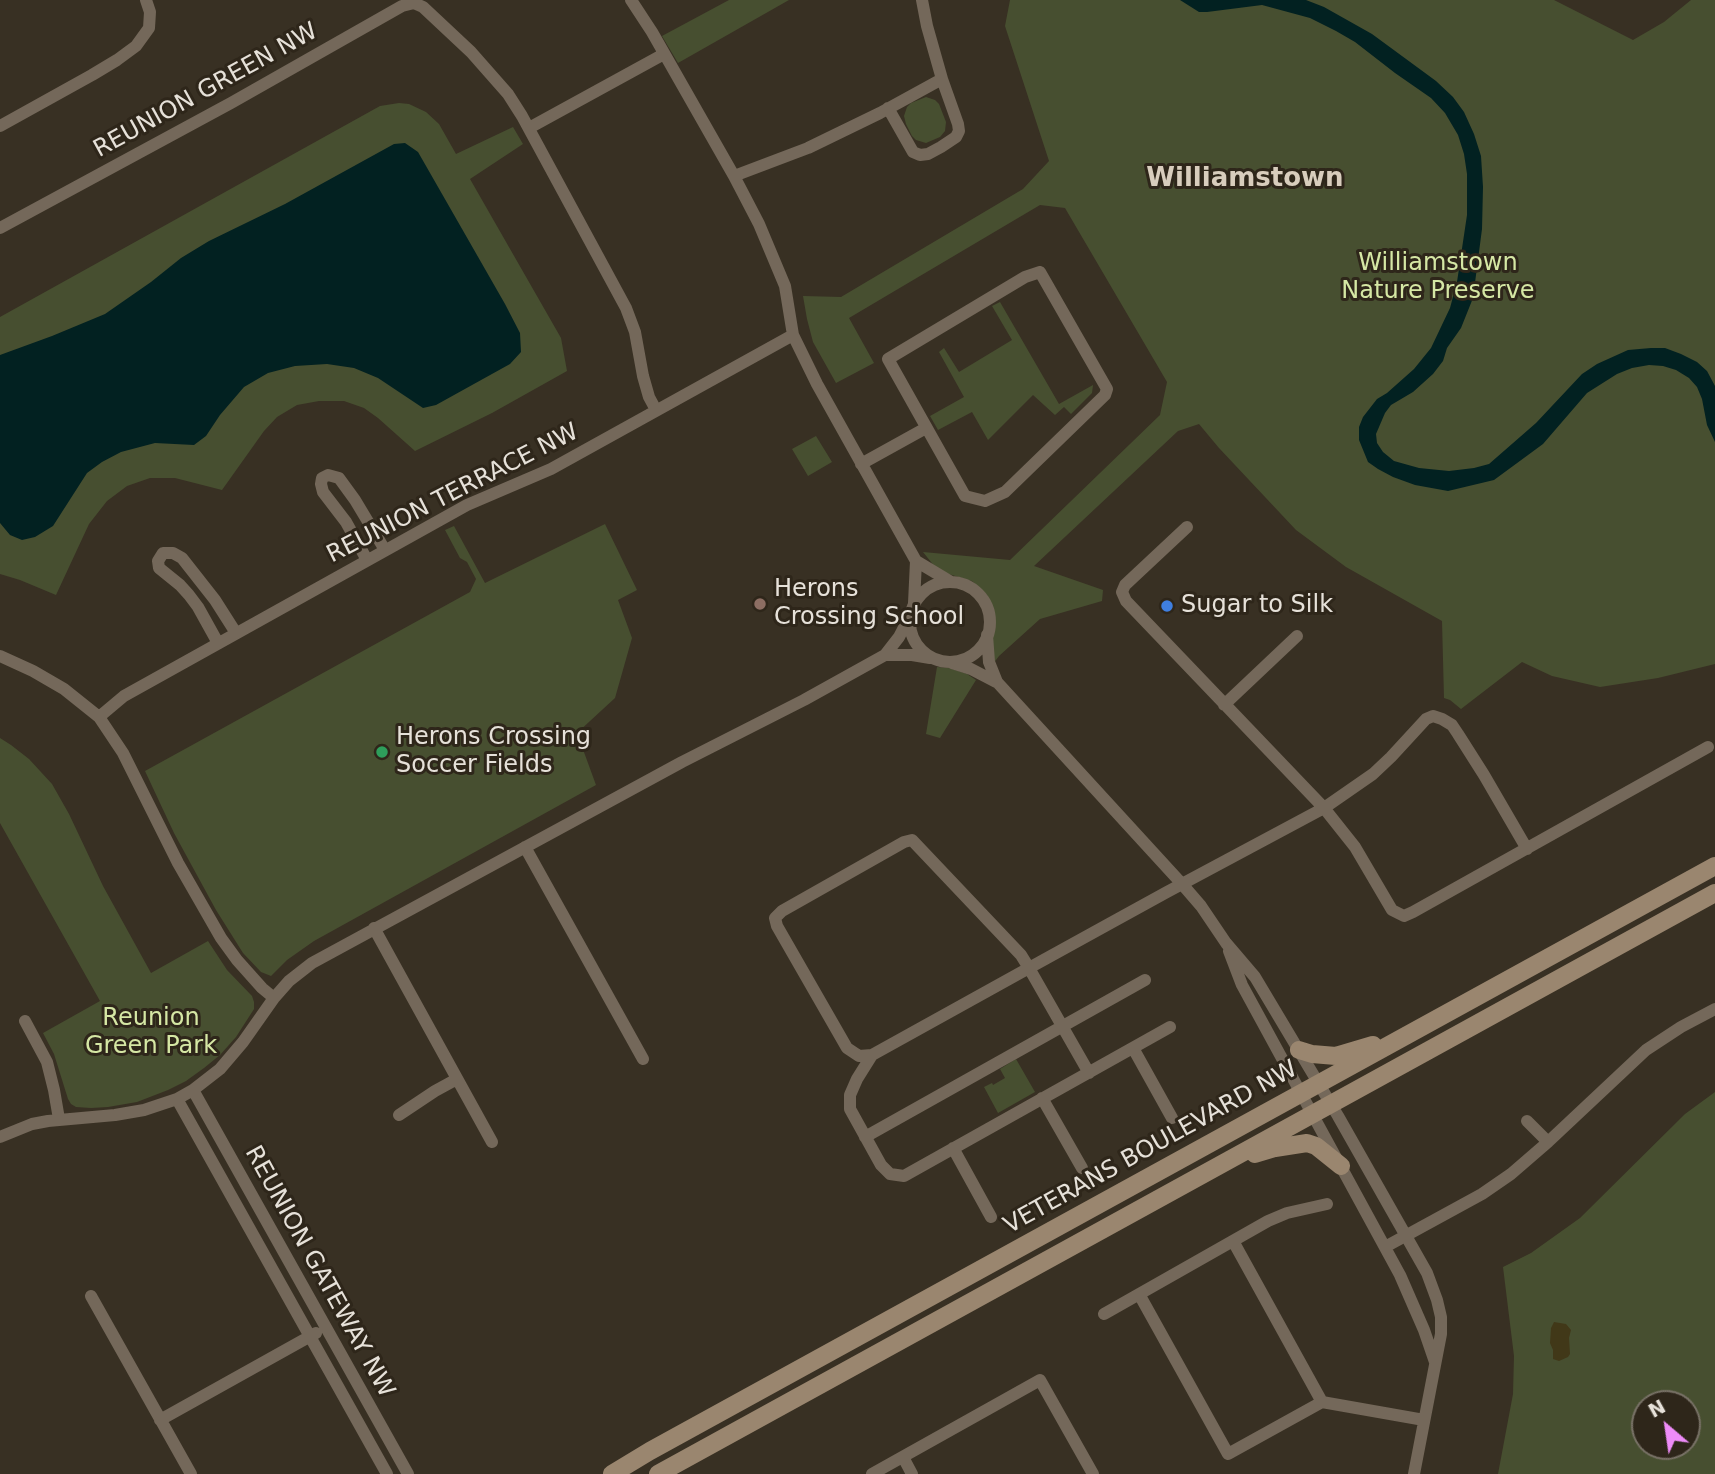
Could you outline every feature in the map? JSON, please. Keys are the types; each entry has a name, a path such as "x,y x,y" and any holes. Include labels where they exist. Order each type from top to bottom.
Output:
{"main road":[{"name":"VETERANS BOULEVARD NW","path":"612,1474 1715,866"},
{"name":"VETERANS BOULEVARD NW","path":"658,1474 1715,893"},
{"path":"1299,1050 1336,1056 1406,1036"},
{"path":"1221,1164 1275,1148 1307,1143 1316,1146 1341,1166"}],"street":[{"path":"0,126 100,70 136,46 149,28 150,12 146,0"},
{"path":"631,0 652,32 759,224 785,286 793,335 817,384 916,561 951,582"},
{"path":"888,108 913,152 920,155 941,147 956,137 959,131 927,26 922,0"},
{"name":"REUNION GREEN NW","path":"0,228 402,6 414,3 450,31 492,74 529,128 626,308 635,332 649,397 656,410"},
{"path":"529,128 664,54"},
{"path":"734,176 808,148 942,79"},
{"path":"1040,272 1107,389 1105,395 1005,492 985,501 965,496 926,428 888,359 1025,277 1040,272"},
{"name":"REUNION TERRACE NW","path":"99,717 124,696 385,550 467,505 551,469 793,335"},
{"path":"861,464 926,428"},
{"path":"367,560 346,522 323,492 322,478 327,475 339,478 385,550"},
{"path":"1187,527 1130,580 1122,592 1131,608 1324,808 1355,847 1392,910 1404,916 1708,747"},
{"path":"218,643 198,607 180,585 159,568 158,561 163,553 173,553 182,558 215,600 236,633"},
{"path":"916,561 910,624 913,638 925,654 934,658"},
{"path":"0,1137 32,1124 144,1110 194,1090 220,1069 274,998 289,981 312,963 682,762 886,655 927,589 943,582 951,582 967,586 978,593 984,602 989,616 987,652 997,682 1182,884 1226,943 1255,976 1426,1273 1437,1300 1441,1334 1414,1474"},
{"path":"949,662 971,656 988,635"},
{"path":"1224,705 1297,636"},
{"path":"886,655 934,658 971,669 997,682"},
{"path":"0,656 33,670 99,717 123,753 178,863 221,938 237,960 274,998"},
{"path":"1089,1073 1029,968 1021,955 912,839 782,911 775,918 777,926 847,1048 859,1056 872,1055 1029,968 1182,884 1324,808 1373,774 1426,719 1433,716 1452,725 1527,849"},
{"path":"526,847 643,1059"},
{"path":"374,928 492,1142"},
{"path":"1226,943 1242,985 1411,1298 1435,1363"},
{"path":"865,1137 1145,981"},
{"path":"1385,1247 1482,1194 1511,1174 1646,1050 1715,1009"},
{"path":"25,1021 47,1062 59,1119"},
{"path":"872,1055 850,1095 850,1109 881,1165 890,1174 904,1175 1170,1027"},
{"path":"1132,1048 1172,1118"},
{"path":"399,1115 457,1079"},
{"name":"REUNION GATEWAY NW","path":"194,1090 408,1474"},
{"path":"1042,1098 1082,1168"},
{"name":"REUNION GATEWAY NW","path":"177,1099 387,1474"},
{"path":"1527,1121 1548,1142"},
{"path":"953,1148 991,1217"},
{"path":"1104,1314 1268,1221 1287,1213 1327,1204"},
{"path":"1233,1241 1322,1402"},
{"path":"1139,1294 1228,1454 1322,1402 1424,1420"},
{"path":"91,1296 191,1474"},
{"path":"160,1420 326,1327"},
{"path":"872,1474 1040,1380 1093,1474"},
{"path":"902,1457 912,1474"}],"green space":[{"path":"729,0 789,0 678,63 662,36"},
{"name":"Williamstown Nature Preserve","path":"1010,0 1554,0 1633,40 1664,22 1691,0 1715,0 1715,664 1658,678 1600,687 1552,676 1522,662 1461,709 1444,698 1442,621 1346,567 1296,530 1199,424 1178,431 1034,566 1103,590 1102,601 1040,619 993,664 991,644 995,624 987,595 972,581 935,567 923,552 1010,560 1160,415 1167,382 1065,208 1040,205 849,318 874,363 836,383 813,342 803,296 841,297 1023,189 1049,161 1005,26"},
{"path":"926,97 939,104 946,122 945,131 940,137 926,143 912,136 904,116 911,103"},
{"path":"409,104 426,112 439,124 456,154 513,127 523,144 470,179 561,338 567,371 492,413 415,451 364,408 344,401 319,401 297,405 277,417 264,431 222,490 175,478 150,478 127,486 107,501 89,524 56,595 0,574 0,317 380,106"},
{"path":"1000,302 1059,404 1093,385 1092,393 1071,414 1064,407 1055,415 1033,395 988,440 972,412 938,430 930,416 964,397 939,352 944,348 959,372 1012,340 992,306"},
{"path":"816,436 832,462 808,476 792,449"},
{"name":"Herons Crossing Soccer Fields","path":"605,524 637,590 618,600 632,638 615,698 577,733 596,785 314,941 287,960 271,976 261,972 243,953 216,910 174,833 145,771 470,592 476,579 467,562 460,558 445,530 454,526 485,583"},
{"path":"937,667 967,674 976,680 940,738 926,734"},
{"name":"Reunion Green Park","path":"0,738 29,759 52,784 103,886 151,973 208,941 227,970 252,996 254,1009 236,1037 220,1055 186,1081 137,1102 108,1107 76,1107 68,1099 54,1054 43,1033 100,1001 0,823"},
{"path":"1016,1059 1035,1092 998,1113 984,1087 1005,1078 1000,1069"},
{"path":"1715,1092 1715,1474 1498,1474 1513,1394 1514,1356 1503,1267 1531,1253 1580,1218 1685,1114"}],"sand":[{"path":"1554,1322 1566,1324 1571,1330 1570,1354 1559,1361 1553,1359 1550,1343"}],"water":[{"path":"1180,0 1306,0 1324,7 1372,34 1436,81 1464,112 1474,134 1481,156 1483,187 1482,229 1473,298 1443,361 1413,392 1391,405 1385,413 1376,434 1377,443 1383,452 1394,461 1419,468 1449,471 1489,464 1536,423 1582,374 1628,350 1651,348 1665,348 1681,354 1707,371 1715,386 1715,442 1707,425 1697,387 1676,370 1649,365 1617,374 1587,393 1543,444 1494,480 1448,491 1415,485 1393,477 1368,462 1359,440 1359,427 1363,417 1377,399 1414,369 1431,348 1450,308 1457,282 1467,215 1467,174 1458,135 1445,113 1431,98 1355,42 1310,18 1262,5 1199,12"},
{"path":"405,143 418,152 520,333 521,352 510,364 436,405 423,408 378,378 354,368 327,364 295,366 268,373 244,387 206,436 194,445 155,443 121,452 87,473 53,526 35,537 22,540 10,535 0,523 0,355 105,314 181,258 209,241 285,204 394,144"}],"place":[{"name":"Herons Crossing School","path":"760,604"},
{"name":"Sugar to Silk","path":"1167,606"},
{"name":"Herons Crossing Soccer Fields","path":"382,752"}],"district":[{"name":"Williamstown","path":"1245,179"}]}
